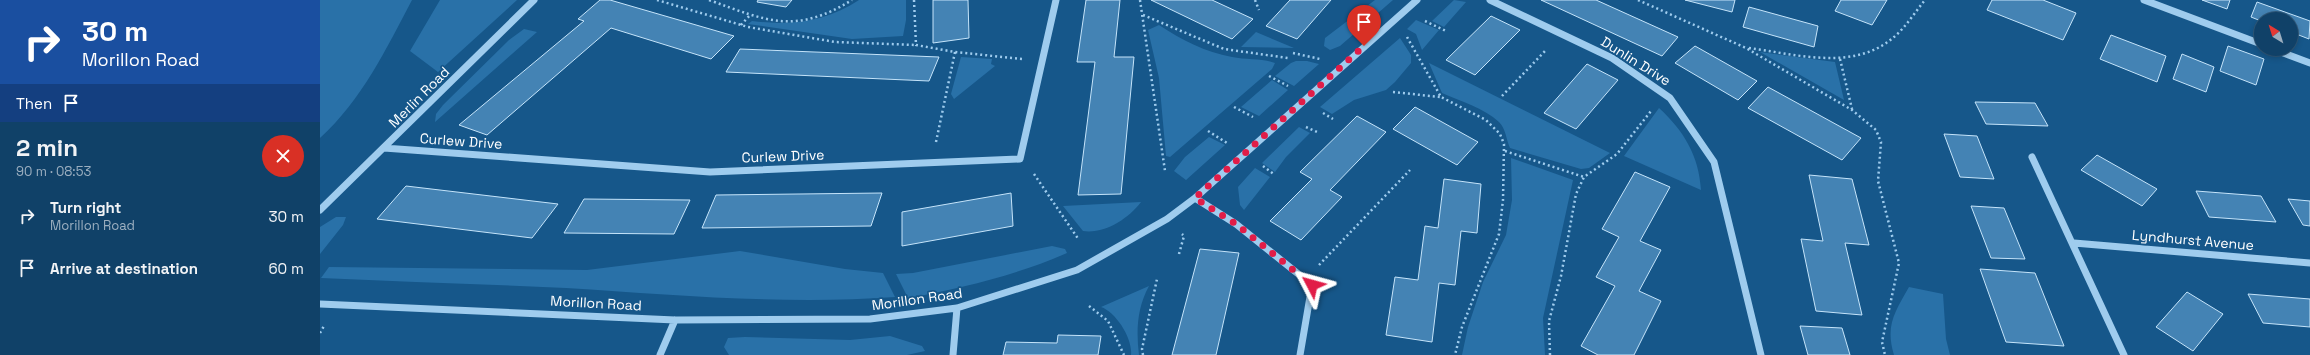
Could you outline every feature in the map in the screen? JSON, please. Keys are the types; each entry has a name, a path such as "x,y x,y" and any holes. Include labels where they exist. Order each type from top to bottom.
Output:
{"street":[{"name":"Merlin Road","path":"320,210 534,0"},
{"path":"1020,159 1056,0"},
{"name":"Morillon Road","path":"320,304 675,320 870,319 957,308 1077,270 1167,219 1195,198 1417,0"},
{"name":"Dunlin Drive","path":"1490,0 1612,58 1670,98 1714,162 1761,355"},
{"path":"2144,0 2254,41"},
{"path":"2292,56 2310,63"},
{"name":"Curlew Drive","path":"384,148 710,172 1020,159"},
{"path":"2032,157 2074,244 2124,355"},
{"path":"1195,198 1236,224 1312,285 1300,355"},
{"name":"Lyndhurst Avenue","path":"2074,244 2310,263"},
{"path":"953,355 957,308"},
{"path":"660,355 675,320"}],"path":[{"path":"656,0 741,25 835,42 916,45 955,52 1042,62"},
{"path":"710,0 750,15 783,23 818,16 852,0"},
{"path":"914,0 916,45"},
{"path":"1140,0 1164,171"},
{"path":"1255,0 1259,10"},
{"path":"1638,0 1746,48 1852,110 1876,130 1882,142 1878,181 1899,263 1882,342 1886,355"},
{"path":"1746,48 1840,59 1864,55 1893,38 1925,0"},
{"path":"741,25 750,15"},
{"path":"1143,15 1224,49 1288,58"},
{"path":"1393,21 1405,33 1440,97"},
{"path":"1502,96 1562,34"},
{"path":"931,163 955,52"},
{"path":"1840,59 1852,110"},
{"path":"1393,92 1440,97 1487,121 1502,136 1505,151 1499,234 1462,327 1455,355"},
{"path":"1550,355 1549,321 1561,276 1576,194 1584,177 1617,154 1656,104 1670,98"},
{"path":"1505,151 1584,177"},
{"path":"1020,159 1031,170 1079,240"},
{"path":"1305,280 1410,170"},
{"path":"1143,355 1142,349 1157,279"},
{"path":"1089,306 1108,321 1124,355"}],"shaded area":[{"path":"320,0 412,0 383,55 361,91 335,123 320,138"},
{"path":"440,0 517,0 438,72 410,51"},
{"path":"859,0 906,0 906,20 903,36 852,39 748,24 752,21 780,23 807,21 821,18"},
{"path":"1375,0 1393,0 1340,46 1330,50 1324,46 1325,38"},
{"path":"1454,0 1466,2 1444,27 1432,21"},
{"path":"1416,20 1439,30 1422,50 1416,34 1407,29"},
{"path":"1159,25 1176,36 1212,52 1232,57 1264,60 1275,63 1272,69 1170,157 1166,156 1159,78 1148,30"},
{"path":"524,29 537,32 435,122 436,114 443,105 509,40"},
{"path":"1256,32 1294,48 1241,47"},
{"path":"1400,38 1411,55 1411,63 1386,90 1354,100 1332,114 1320,107"},
{"path":"1760,52 1835,62 1844,100"},
{"path":"961,57 992,59 991,64 995,66 954,99 951,94"},
{"path":"1296,61 1307,61 1319,64 1294,86 1275,76 1291,63"},
{"path":"1429,63 1610,153 1589,168 1581,169 1510,148 1503,128 1493,117 1479,109 1442,93"},
{"path":"1272,80 1288,90 1259,116 1241,107"},
{"path":"1659,108 1676,126 1689,145 1697,166 1701,190 1624,156"},
{"path":"1299,127 1310,133 1286,157 1275,172 1262,163"},
{"path":"1209,137 1225,145 1186,180 1174,171 1185,157"},
{"path":"1511,158 1573,180 1543,318 1545,355 1462,355 1468,327 1483,282 1506,235 1512,200"},
{"path":"1255,168 1270,177 1244,210 1240,205 1238,187"},
{"path":"1141,202 1130,214 1115,224 1108,228 1091,231 1083,231 1063,206"},
{"path":"336,217 346,217 343,225 320,254 320,227"},
{"path":"1052,246 1065,249 1067,253 1029,268 989,280 908,298 896,274 913,273"},
{"path":"740,251 845,269 883,273 895,297 772,300 566,288 321,278 329,267 587,270"},
{"path":"1149,286 1142,303 1138,320 1139,355 1131,355 1129,341 1118,320 1107,310 1101,307"},
{"path":"1909,287 1943,294 1946,339 1950,355 1894,355 1891,344 1891,327 1899,304"},
{"path":"890,336 922,346 925,351 907,355 729,355 724,347 728,338 745,337 850,340"}],"building":[{"path":"600,0 610,0 734,36 711,59 611,28 487,135 459,125 584,21 578,19"},
{"path":"758,0 792,0 786,7 757,2"},
{"path":"933,0 968,0 969,38 933,43"},
{"path":"1086,0 1120,0 1114,57 1134,57 1121,194 1078,195 1095,62 1077,62"},
{"path":"1151,0 1212,0 1253,19 1232,39"},
{"path":"1290,0 1331,0 1297,39 1266,26"},
{"path":"1541,0 1596,0 1678,37 1662,56"},
{"path":"1685,0 1735,0 1732,12"},
{"path":"1841,0 1887,0 1872,25 1835,11"},
{"path":"1992,0 2043,0 2076,13 2063,40 1987,10"},
{"path":"2202,0 2230,0 2227,9"},
{"path":"2257,2 2285,12 2254,12 2254,18 2251,17"},
{"path":"1749,7 1818,26 1814,47 1743,27"},
{"path":"1491,16 1520,30 1475,75 1446,60"},
{"path":"2298,17 2310,21 2309,39 2298,35"},
{"path":"2111,35 2166,56 2157,82 2100,59"},
{"path":"1695,46 1757,81 1738,100 1675,63"},
{"path":"2228,46 2264,59 2256,85 2220,71"},
{"path":"740,49 939,57 929,81 726,72"},
{"path":"2182,54 2214,67 2206,92 2173,79"},
{"path":"1587,64 1618,80 1576,129 1544,113"},
{"path":"1768,87 1861,138 1842,160 1748,108"},
{"path":"1975,102 2035,103 2048,126 1986,124"},
{"path":"1415,107 1478,142 1457,165 1393,129"},
{"path":"1357,116 1386,132 1330,190 1342,197 1301,240 1270,221 1312,179 1300,172"},
{"path":"1944,134 1977,136 1994,179 1960,177"},
{"path":"2097,155 2157,189 2142,206 2081,170"},
{"path":"1635,172 1670,187 1640,241 1661,250 1639,291 1661,301 1634,355 1598,355 1581,346 1615,286 1596,277 1619,237 1602,229"},
{"path":"1809,175 1852,179 1869,245 1845,243 1862,315 1816,311 1801,239 1823,241"},
{"path":"1444,179 1481,184 1477,233 1461,231 1455,285 1439,283 1432,342 1386,335 1395,277 1418,280 1425,226 1438,228"},
{"path":"406,186 558,204 532,238 377,219"},
{"path":"2196,191 2261,196 2276,222 2209,217"},
{"path":"882,193 871,226 702,228 716,195"},
{"path":"1011,193 1013,226 902,246 902,212"},
{"path":"584,199 690,200 674,234 564,233"},
{"path":"2288,199 2310,201 2310,226 2303,225"},
{"path":"1971,206 2004,208 2025,259 1991,258"},
{"path":"1200,249 1239,253 1216,355 1172,355"},
{"path":"1980,269 2035,273 2064,346 2006,342"},
{"path":"2187,292 2223,314 2193,351 2156,327"},
{"path":"2248,294 2310,299 2310,327 2263,323"},
{"path":"1800,326 1842,328 1850,355 1808,355"},
{"path":"1058,335 1101,336 1098,355 1003,355 1006,342 1057,343"}],"route":[{"path":"1312,285 1236,224 1195,198 1364,46"}]}
